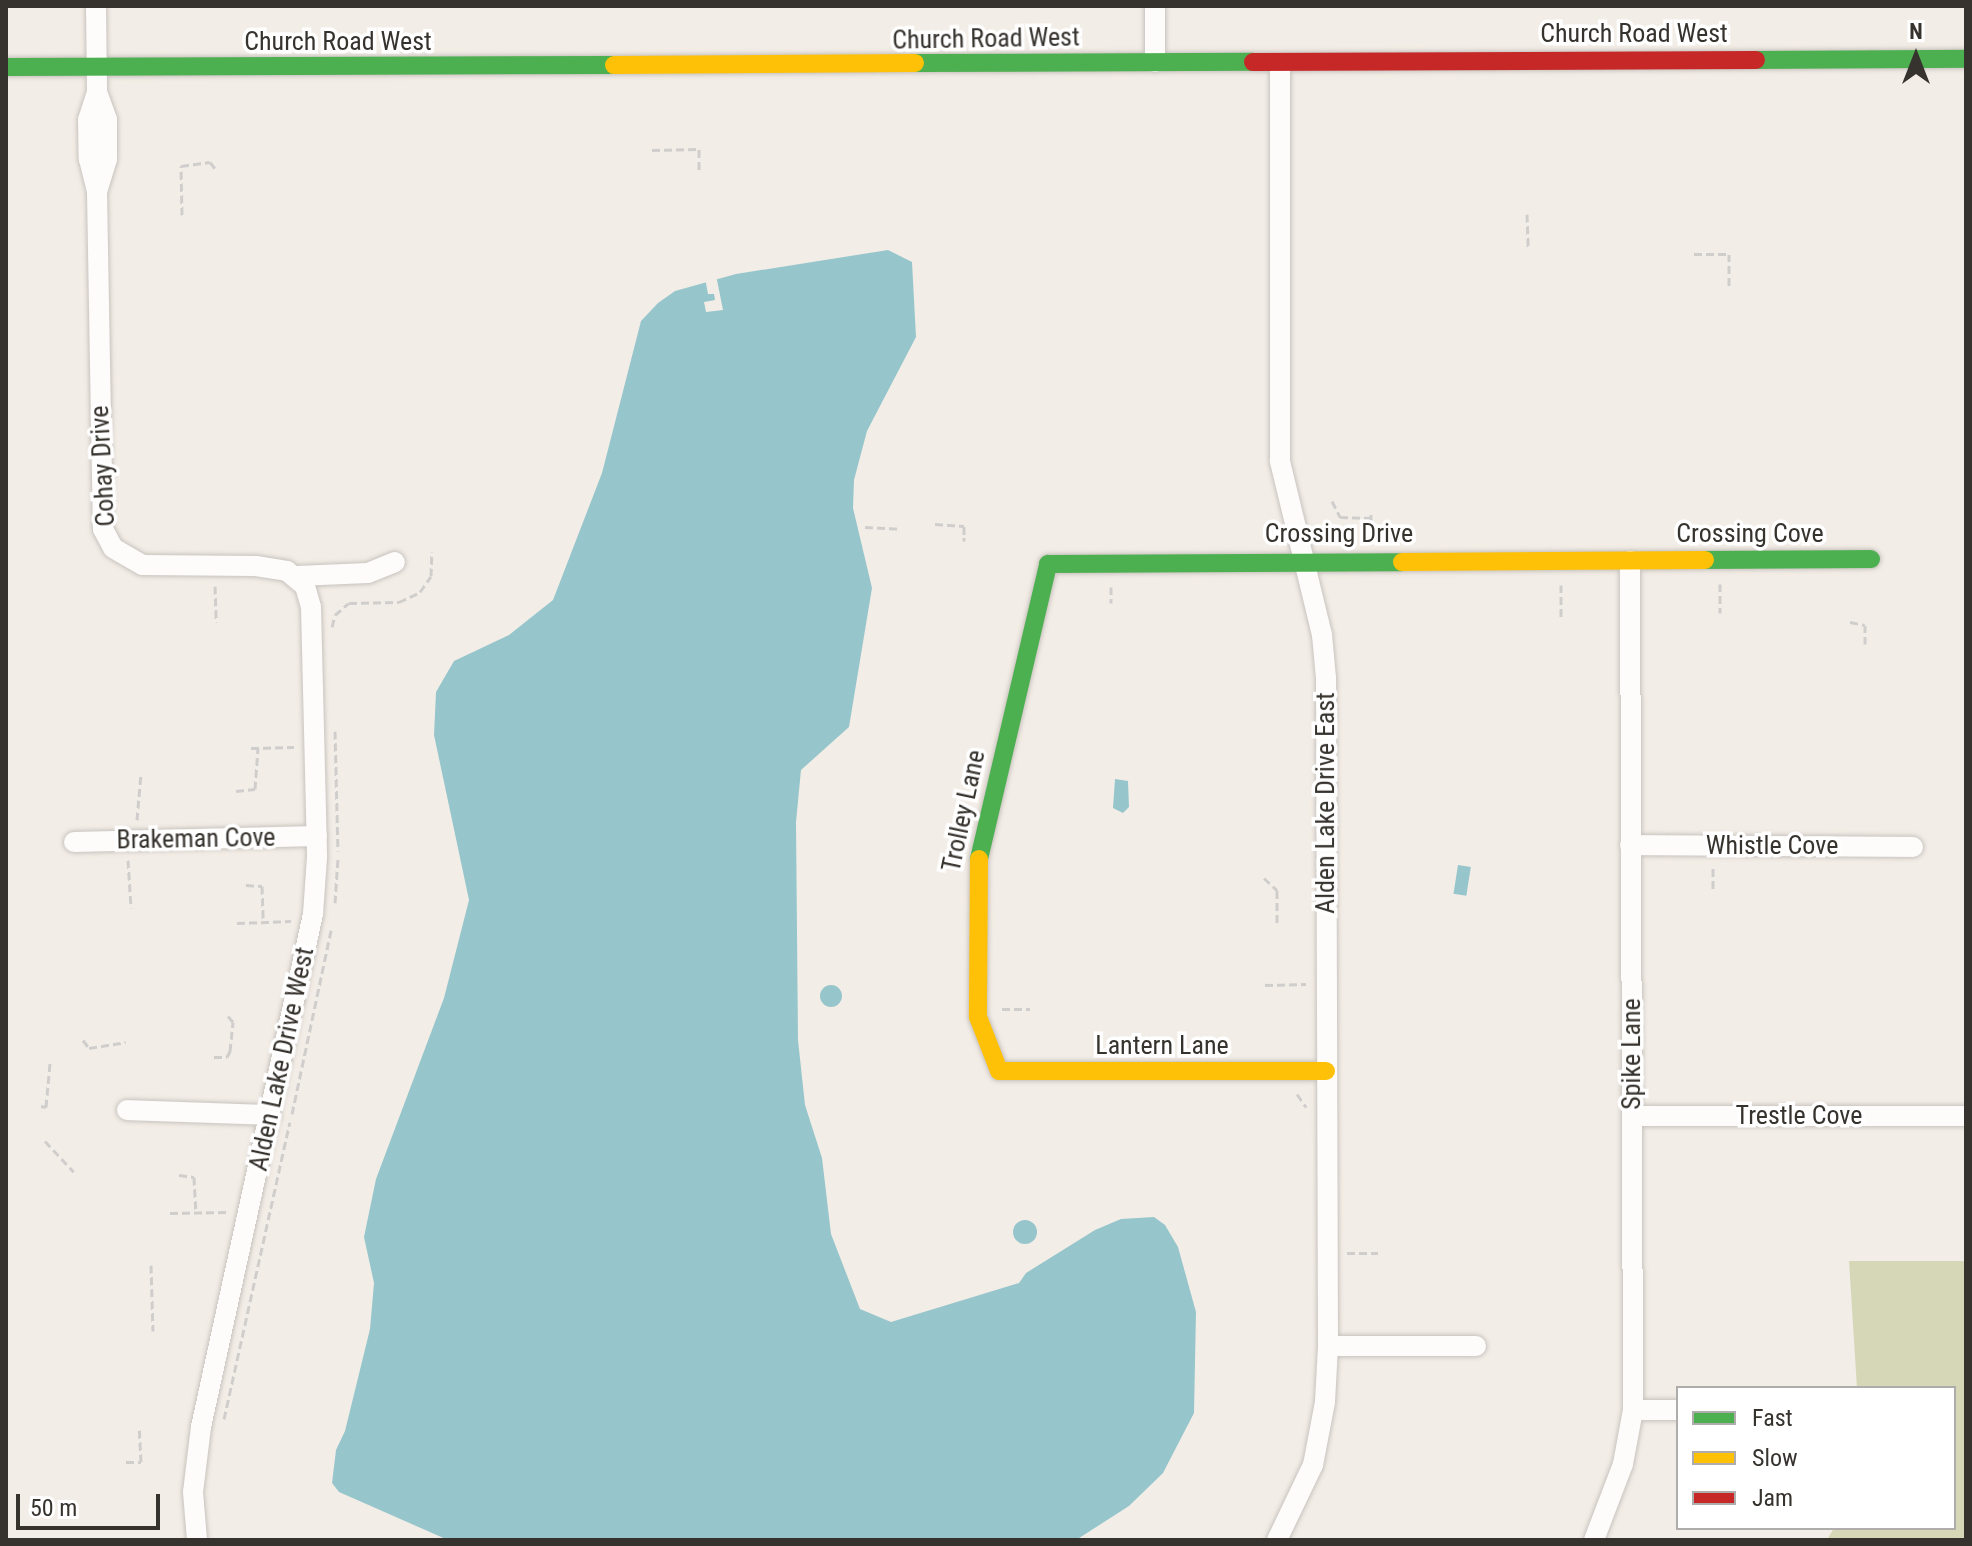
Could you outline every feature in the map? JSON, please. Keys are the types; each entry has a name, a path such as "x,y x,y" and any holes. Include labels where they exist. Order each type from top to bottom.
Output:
{"street":[{"name":"Cohay Drive","path":"96,6 97,92 107,119 107,159 97,192 103,529 113,548 136,563 273,567 297,576 368,573 395,562"},
{"path":"1155,6 1155,62"},
{"name":"Church Road West","path":"6,67 1966,59"},
{"name":"Alden Lake Drive East","path":"1277,1540 1313,1465 1325,1402 1328,1346 1326,1071 1314,981 1326,678 1322,635 1280,461 1280,63"},
{"name":"Crossing Cove","path":"1630,561 1871,559"},
{"name":"Crossing Drive","path":"1048,564 1304,560 1630,561"},
{"name":"Spike Lane","path":"1594,1540 1623,1464 1633,1410 1630,561"},
{"name":"Trolley Lane","path":"999,1071 978,1017 975,874 1048,564"},
{"name":"Alden Lake Drive West","path":"197,1540 193,1492 201,1427 311,923 317,836 311,607 297,576"},
{"name":"Brakeman Cove","path":"74,842 317,836"},
{"name":"Whistle Cove","path":"1630,845 1913,847"},
{"name":"Lantern Lane","path":"999,1071 1326,1071"},
{"path":"127,1110 271,1115"},
{"name":"Trestle Cove","path":"1632,1116 1966,1116"},
{"path":"1328,1346 1476,1346"},
{"path":"1633,1410 1676,1410"}],"path":[{"path":"652,150 699,149 699,172"},
{"path":"182,215 184,163 214,163 217,171"},
{"path":"1527,214 1528,247"},
{"path":"1694,254 1729,254 1729,289"},
{"path":"1332,501 1340,517 1371,518"},
{"path":"935,524 964,526 964,541"},
{"path":"865,527 900,529"},
{"path":"1720,560 1720,613"},
{"path":"214,566 216,622"},
{"path":"1561,577 1561,617"},
{"path":"1111,579 1111,603"},
{"path":"1850,622 1865,625 1865,644"},
{"path":"251,748 314,746"},
{"path":"236,791 255,789 258,748"},
{"path":"131,908 133,840 141,773"},
{"path":"1713,889 1714,846"},
{"path":"1264,878 1277,890 1277,924"},
{"path":"246,885 262,886 263,922"},
{"path":"237,923 311,923"},
{"path":"1265,985 1314,981 1308,995"},
{"path":"996,1000 1001,1024"},
{"path":"997,1009 1030,1009"},
{"path":"214,1057 227,1057 230,1051 233,1019 228,1016"},
{"path":"83,1040 89,1048 126,1042"},
{"path":"41,1106 46,1107 50,1063"},
{"path":"1287,1089 1301,1097 1307,1113"},
{"path":"45,1141 74,1172"},
{"path":"179,1175 194,1177 196,1212"},
{"path":"170,1213 249,1213"},
{"path":"1327,1253 1378,1253"},
{"path":"151,1265 153,1331"},
{"path":"126,1462 141,1462 139,1428"}],"green space":[{"path":"1849,1261 1966,1261 1966,1540 1827,1540 1833,1530 1956,1530 1956,1386 1857,1386"}],"water":[{"path":"888,250 912,262 916,337 867,431 854,480 853,508 872,588 849,727 801,770 796,822 798,1040 805,1105 822,1158 831,1234 860,1309 891,1322 1019,1283 1026,1273 1095,1230 1121,1219 1154,1217 1165,1225 1178,1247 1196,1312 1194,1413 1163,1473 1129,1506 1076,1540 448,1540 339,1492 332,1483 336,1450 345,1431 370,1329 374,1283 364,1237 376,1179 444,998 469,900 434,735 436,692 454,661 509,635 553,600 602,473 641,321 658,303 675,291 736,274"},
{"path":"1115,779 1128,781 1129,807 1123,813 1113,808"},
{"path":"1458,865 1471,867 1466,896 1453,894"},
{"path":"831,985 839,988 842,996 839,1004 831,1007 823,1004 820,996 823,988"},
{"path":"1025,1220 1033,1224 1037,1232 1033,1240 1025,1244 1017,1240 1013,1232 1017,1224"}],"pier":[{"path":"716,275 723,310 706,312 704,302 715,300 714,294 708,294 705,278"}],"traffic: fast":[{"path":"1756,60 1966,59"},
{"path":"915,63 1253,62"},
{"path":"6,67 614,65"},
{"path":"1705,560 1871,559"},
{"path":"979,859 1048,564 1402,562"}],"traffic: slow":[{"path":"614,65 915,63"},
{"path":"1402,562 1705,560"},
{"path":"979,859 978,1017 999,1071 1326,1071"}],"traffic: jam":[{"path":"1253,62 1756,60"}]}
